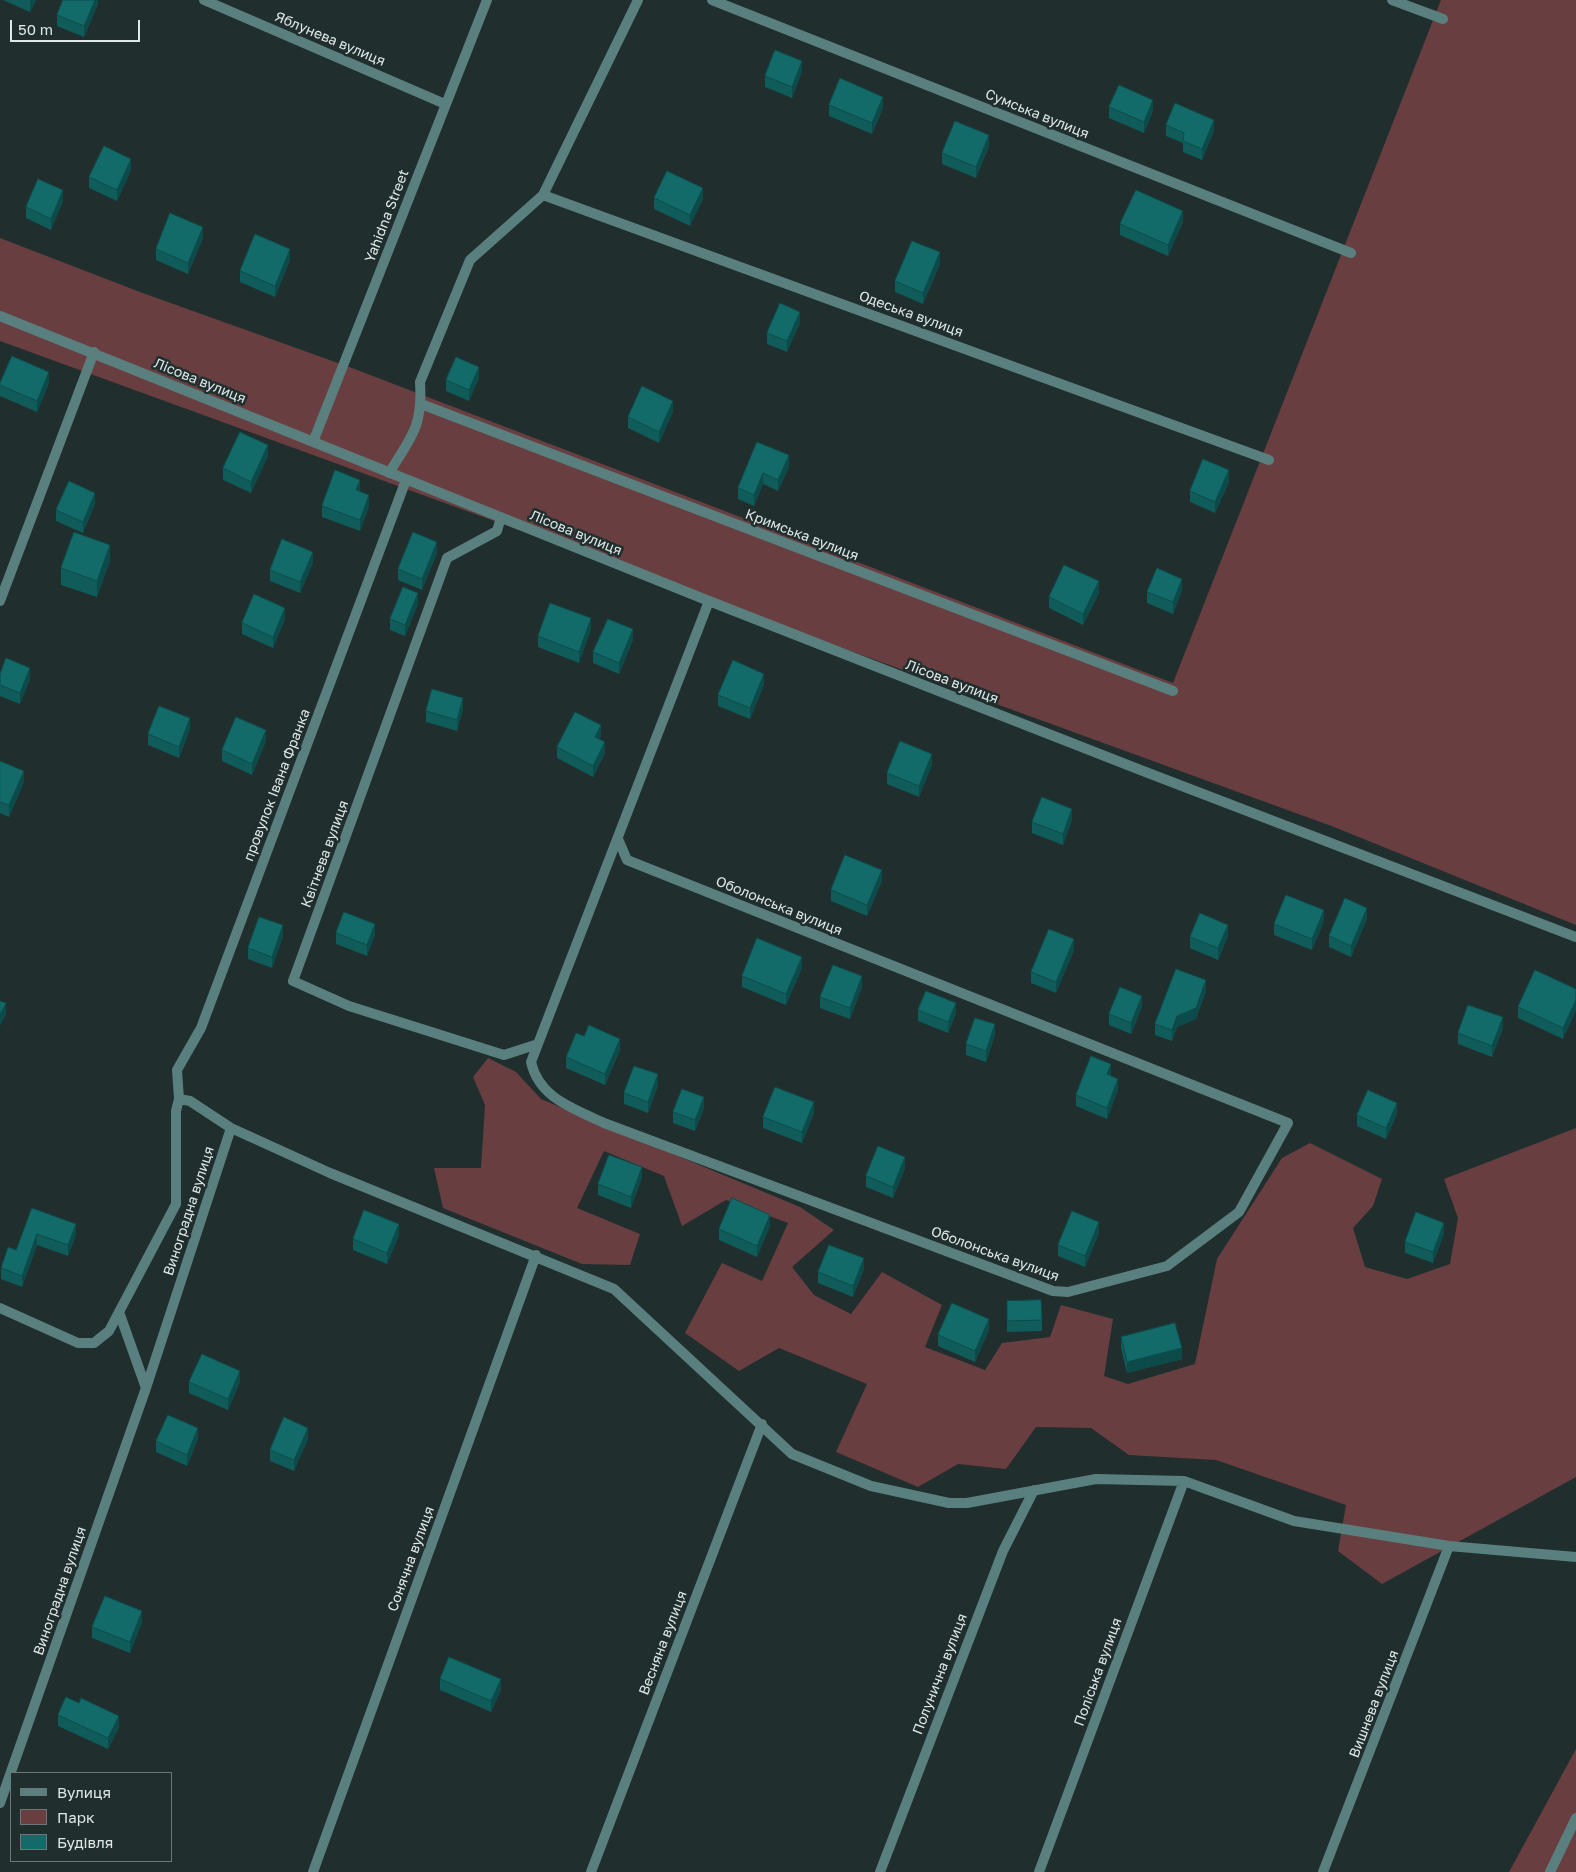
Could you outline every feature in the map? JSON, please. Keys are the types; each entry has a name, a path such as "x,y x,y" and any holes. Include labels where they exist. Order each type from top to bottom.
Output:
{"street":[{"name":"Яблунева вулиця","path":"204,0 445,104"},
{"name":"Yahidna Street","path":"313,442 487,0"},
{"path":"390,473 418,427 422,404 420,382 470,260 543,195 638,0"},
{"name":"Сумська вулиця","path":"712,0 1351,253"},
{"path":"1392,0 1443,19"},
{"name":"Одеська вулиця","path":"543,195 1269,460"},
{"name":"Лісова вулиця","path":"0,316 94,352 500,518 1143,771 1576,937"},
{"path":"0,601 94,352"},
{"name":"Кримська вулиця","path":"422,404 1173,691"},
{"name":"провулок Івана Франка","path":"0,1308 78,1343 94,1343 109,1331 176,1204 176,1111 179,1099 177,1070 201,1028 406,480"},
{"name":"Квітнева вулиця","path":"500,518 497,531 447,558 293,982 349,1006 504,1055 538,1044"},
{"name":"Оболонська вулиця","path":"618,839 627,860 1288,1123 1239,1212 1167,1266 1079,1291 1053,1291 604,1123 568,1106 541,1087 534,1075 531,1062 709,600"},
{"path":"179,1099 190,1101 231,1128 330,1173 614,1288 792,1454 871,1486 949,1503 967,1503 1096,1479 1184,1481 1294,1521 1449,1546 1576,1557"},
{"name":"Виноградна вулиця","path":"11,1772 146,1388 231,1128"},
{"name":"Сонячна вулиця","path":"313,1872 536,1255"},
{"path":"119,1312 146,1388"},
{"name":"Весняна вулиця","path":"592,1872 762,1424"},
{"name":"Поліська вулиця","path":"1039,1872 1184,1481"},
{"name":"Полунична вулиця","path":"880,1872 1003,1551 1034,1490"},
{"name":"Вишнева вулиця","path":"1323,1872 1449,1546"},
{"name":"Виноградна вулиця","path":"0,1803 10,1775"},
{"path":"1550,1872 1576,1818"}],"green space":[{"path":"1441,0 1576,0 1576,925 1334,827 0,341 0,238 140,292 352,368 1173,683"},
{"path":"488,1058 516,1072 541,1099 800,1207 834,1230 792,1267 814,1295 851,1314 882,1272 942,1305 925,1347 985,1370 1002,1343 1050,1337 1061,1305 1113,1319 1104,1376 1128,1384 1195,1364 1217,1259 1282,1158 1310,1143 1382,1179 1373,1206 1353,1228 1365,1267 1407,1279 1450,1264 1458,1218 1444,1179 1576,1128 1576,1477 1382,1584 1338,1551 1346,1505 1216,1460 1129,1455 1091,1428 1036,1427 1006,1469 958,1464 918,1487 836,1452 867,1384 779,1348 739,1371 685,1333 722,1263 762,1281 788,1223 726,1200 682,1226 664,1176 604,1151 577,1208 640,1234 630,1265 582,1264 443,1208 434,1168 481,1168 485,1105 473,1077"},
{"path":"1576,1749 1576,1872 1509,1872"}],"building":[{"path":"63,0 95,0 84,26 57,15"},
{"path":"775,50 802,61 792,87 765,76"},
{"path":"840,78 883,97 872,123 829,105"},
{"path":"1119,85 1153,100 1144,122 1109,107"},
{"path":"1175,103 1214,120 1202,149 1183,141 1184,133 1166,125"},
{"path":"955,121 989,135 976,167 942,153"},
{"path":"104,146 131,159 117,190 89,177"},
{"path":"667,171 703,188 690,215 654,198"},
{"path":"38,179 63,190 51,219 26,207"},
{"path":"1136,190 1183,211 1168,245 1120,224"},
{"path":"170,213 203,227 188,263 156,249"},
{"path":"255,234 290,249 275,286 240,271"},
{"path":"912,241 940,252 923,293 895,281"},
{"path":"780,303 800,312 787,341 767,333"},
{"path":"12,356 49,372 37,401 0,385"},
{"path":"456,357 479,367 469,390 446,380"},
{"path":"642,386 673,401 659,432 628,417"},
{"path":"240,432 268,445 251,482 223,468"},
{"path":"757,442 789,455 778,480 763,473 754,495 738,488"},
{"path":"1203,459 1229,470 1215,502 1190,491"},
{"path":"335,470 360,480 356,490 369,495 360,520 322,506"},
{"path":"69,481 95,493 83,522 56,510"},
{"path":"74,532 110,545 97,581 61,568"},
{"path":"413,532 437,542 422,579 398,569"},
{"path":"282,539 313,552 300,582 270,570"},
{"path":"1064,565 1099,581 1083,614 1049,597"},
{"path":"1157,568 1182,579 1173,602 1147,592"},
{"path":"403,587 418,593 405,625 390,619"},
{"path":"254,594 285,608 273,637 242,623"},
{"path":"550,603 591,618 579,652 538,636"},
{"path":"608,619 633,629 619,663 593,652"},
{"path":"6,658 30,668 20,693 0,685 0,674"},
{"path":"733,660 764,674 750,708 718,695"},
{"path":"432,689 463,698 457,720 426,711"},
{"path":"159,706 190,718 179,747 148,734"},
{"path":"575,712 601,725 595,737 605,742 593,766 557,747"},
{"path":"236,717 266,730 252,764 222,750"},
{"path":"900,741 932,754 919,786 887,773"},
{"path":"0,761 24,771 9,805 0,802"},
{"path":"1042,797 1072,809 1063,834 1032,822"},
{"path":"845,855 882,870 867,905 831,890"},
{"path":"1286,895 1324,910 1312,939 1274,924"},
{"path":"1345,898 1367,908 1351,946 1329,936"},
{"path":"344,912 375,924 367,945 336,933"},
{"path":"1200,913 1228,925 1218,948 1190,937"},
{"path":"259,917 283,925 272,957 248,948"},
{"path":"1049,929 1074,939 1056,982 1031,972"},
{"path":"757,938 802,957 786,994 742,976"},
{"path":"833,965 862,976 850,1008 820,997"},
{"path":"1176,969 1206,980 1196,1008 1177,1016 1172,1030 1155,1024"},
{"path":"1535,970 1576,989 1576,1000 1563,1028 1518,1007"},
{"path":"1120,987 1142,996 1131,1023 1109,1014"},
{"path":"926,991 956,1003 948,1022 918,1010"},
{"path":"0,1001 6,1003 0,1015"},
{"path":"1468,1005 1503,1017 1492,1046 1458,1033"},
{"path":"975,1018 995,1024 986,1051 966,1044"},
{"path":"589,1025 620,1039 605,1074 566,1057 576,1033 584,1036"},
{"path":"1091,1056 1111,1064 1107,1074 1118,1079 1107,1108 1076,1095"},
{"path":"634,1066 658,1074 648,1102 624,1093"},
{"path":"775,1087 814,1102 802,1132 763,1117"},
{"path":"682,1089 704,1097 695,1120 673,1112"},
{"path":"1368,1090 1397,1103 1386,1128 1357,1115"},
{"path":"878,1146 905,1157 893,1187 866,1176"},
{"path":"609,1155 642,1167 631,1197 598,1184"},
{"path":"732,1198 770,1215 757,1246 719,1229"},
{"path":"32,1208 76,1224 68,1245 37,1234 22,1276 1,1268 8,1247 16,1250"},
{"path":"364,1210 399,1224 387,1253 353,1239"},
{"path":"1072,1211 1099,1222 1085,1256 1058,1245"},
{"path":"1416,1212 1444,1223 1433,1252 1405,1242"},
{"path":"829,1245 864,1258 853,1286 818,1272"},
{"path":"1041,1300 1042,1320 1007,1321 1007,1301"},
{"path":"952,1303 989,1319 975,1351 938,1335"},
{"path":"1175,1323 1182,1348 1127,1362 1121,1337"},
{"path":"202,1354 240,1371 228,1399 189,1382"},
{"path":"168,1415 198,1428 187,1455 156,1441"},
{"path":"284,1417 308,1428 294,1460 270,1450"},
{"path":"105,1596 142,1611 130,1642 92,1627"},
{"path":"449,1657 501,1679 491,1701 440,1679"},
{"path":"66,1697 79,1703 81,1698 119,1716 108,1738 58,1715"}]}
